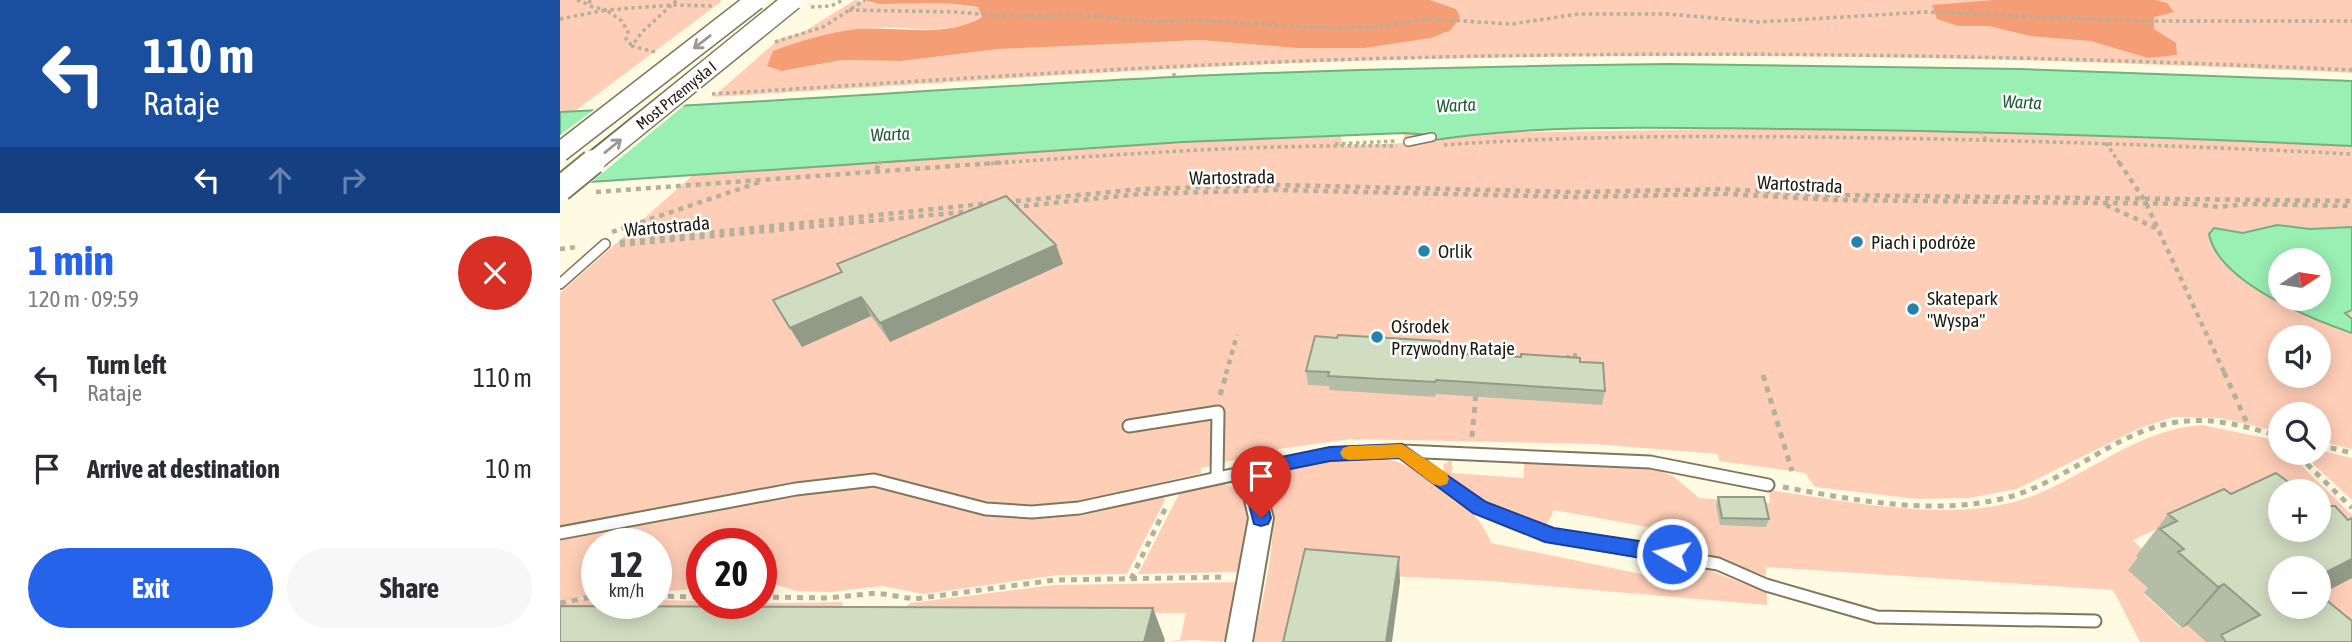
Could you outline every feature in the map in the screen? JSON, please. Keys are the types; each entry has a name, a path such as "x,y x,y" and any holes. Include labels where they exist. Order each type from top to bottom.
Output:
{"main road":[{"name":"Most Przemysła I","path":"560,152 756,0"},
{"name":"Most Przemysła I","path":"560,189 800,4"}],"street":[{"path":"1239,642 1253,577 1261,518 1249,470"}],"lane":[{"path":"1406,144 1433,141"},
{"path":"560,284 605,244"},
{"path":"1129,426 1218,412 1215,464 1217,477"},
{"path":"560,533 796,489 874,480 986,509 1031,512 1079,508 1330,454 1402,451 1650,462 1769,485"},
{"path":"1402,451 1479,508 1552,536 1718,564 1766,585 1877,617 2095,621"}],"path":[{"path":"578,0 606,10 622,21 628,32 625,39 632,46"},
{"path":"800,4 831,6 843,0"},
{"path":"560,19 606,10 671,5 712,6"},
{"path":"849,10 1002,16 1083,15 1154,22 1192,20 1307,27 1375,26 1429,19 1512,24 1578,14 1668,14 1759,22 1926,12 2156,22 2267,19 2352,21"},
{"path":"707,94 1107,70 1462,56 1705,53 1946,56 2352,70"},
{"path":"1980,131 1986,141"},
{"path":"1373,134 1373,145"},
{"path":"1433,141 1856,137 2106,143 2352,154"},
{"path":"1181,150 1183,142"},
{"path":"2106,143 2144,201 2250,428"},
{"path":"587,193 1181,150 1406,144"},
{"path":"875,171 881,161"},
{"path":"610,233 769,179"},
{"name":"Wartostrada","path":"605,244 637,238 1057,197 1208,186 1279,185 1626,193 1724,190 1829,195 2144,201 2219,207 2247,204 2352,203"},
{"name":"Wartostrada","path":"1003,208 1140,194 1265,190 1589,197 1727,194 1836,200 2102,203 2144,201"},
{"path":"2102,203 2158,229"},
{"name":"Wartostrada","path":"605,244 632,245 989,209"},
{"path":"1220,398 1237,335"},
{"path":"1568,364 1568,355 1575,355 1575,372"},
{"path":"1763,375 1792,471"},
{"path":"1471,441 1476,389"},
{"path":"1769,485 1892,502 1953,505 1982,503 2007,498 2048,483 2152,429 2177,422 2201,421 2268,433"},
{"path":"2331,448 2352,453"},
{"path":"2308,465 2352,508"},
{"path":"1131,579 1166,508"},
{"path":"777,597 828,598 877,593 914,599 1055,580 1253,577"},
{"path":"560,603 581,599"}],"shaded area":[{"path":"560,0 722,1 575,111 560,112"},
{"path":"855,0 879,4 946,3 979,8 982,17 967,24 937,29 859,29 832,41 783,71 842,60 901,61 999,49 1100,43 1200,40 1297,48 1456,9 1430,0 2352,0 2352,73 1966,59 1579,56 1246,65 713,97 779,39 803,32"},
{"path":"863,0 1430,0 1456,9 1460,17 1451,30 1431,38 1364,48 1297,48 1200,40 999,49 901,61 842,60 782,71 767,66 773,51 825,35 858,29 937,30 968,24 982,17 978,7 946,3 879,4"},
{"path":"1993,0 2155,0 2167,3 2174,12 2154,17 2154,29 2176,43 2177,55 2148,58 2091,41 2030,36 1989,26 1958,26 1937,19 1932,5"},
{"name":"Ośrodek Przywodny Rataje","path":"1730,129 1980,131 2352,146 2352,449 2331,444 2331,402 2268,402 2268,429 2220,418 2173,417 2138,429 2017,489 1969,498 1917,499 1815,487 1805,473 1719,461 1718,454 1594,444 1350,439 1278,449 1201,468 1201,473 1081,502 1052,506 989,502 877,476 560,528 560,293 693,175 1183,142 1341,135 1342,146 1404,143 1404,133 1431,135 1434,140 1483,133"},
{"path":"2202,425 2268,439 2268,465 2301,465 2315,479 2268,479 2268,526 2210,504 2133,540 2145,552 2150,590 2144,594 2181,628 2187,625 2206,642 2140,642 2113,590 1766,567 1766,576 1713,557 1672,549 1653,528 1554,510 1547,524 1537,526 1489,504 1446,476 1443,465 1452,459 1452,473 1524,478 1524,462 1616,465 1657,470 1673,476 1699,498 1770,503 1769,490 1899,508 1966,509 1998,506 2027,498 2134,444 2178,428"},
{"path":"2331,453 2352,458 2352,500 2331,479 2314,465 2331,465"},
{"path":"1389,459 1418,471 1449,491 1475,516 1491,543 1651,576 1655,557 1699,566 1767,593 1767,605 1490,581 1304,572 1288,642 1254,642 1271,551 1271,490 1274,479 1288,468 1316,461"},
{"path":"1220,482 1240,492 1248,508 1248,530 1241,572 1138,574 1180,492"},
{"path":"871,486 980,513 1026,518 1071,514 1160,496 1164,496 1165,500 1127,574 1058,575 924,594 882,586 831,592 796,591 777,585 777,528 686,528 686,589 672,591 672,528 614,528 797,494"},
{"path":"2331,494 2352,515 2352,531 2331,525"},
{"path":"581,534 581,611 560,611 560,538"},
{"path":"2352,578 2352,623 2331,613 2331,589"},
{"path":"1239,582 1227,638 1222,642 1164,642 1180,640 1186,613 900,612 910,603 1055,585"},
{"path":"672,600 686,601 686,611 672,611"},
{"path":"842,602 845,612 777,612 777,603"}],"water":[{"name":"Warta","path":"1670,64 2020,69 2352,81 2352,146 1999,133 1610,128 1522,131 1434,140 1431,135 1404,133 1183,142 560,184 560,112 1235,74"},
{"path":"2277,225 2310,229 2352,227 2352,310 2345,313 2352,319 2352,333 2300,312 2331,312 2331,248 2268,248 2268,296 2229,268 2216,251 2209,234 2214,228 2243,233"}],"pier":[{"path":"687,103 588,185 560,187 560,135 599,106"}],"building":[{"path":"1006,196 1056,245 880,323 861,297 790,328 773,300 842,272 837,264"},
{"path":"1338,335 1440,341 1440,345 1463,346 1462,354 1580,358 1580,362 1603,363 1605,391 1328,376 1329,372 1306,371 1315,336 1337,338"},
{"path":"2276,473 2284,479 2268,479 2268,542 2331,542 2331,506 2335,506 2348,520 2352,518 2352,559 2331,570 2331,556 2268,556 2268,619 2331,619 2331,604 2352,621 2352,642 2226,642 2221,635 2260,615 2224,584 2218,587 2178,552 2184,549 2160,529 2177,521 2168,514 2224,489 2231,494"},
{"path":"1718,497 1764,497 1769,519 1722,518"},
{"path":"1305,549 1399,557 1386,642 1283,642"},
{"path":"560,606 581,606 581,619 672,619 672,606 686,606 686,619 777,619 777,607 1153,608 1144,642 560,642"}],"tram line":[{"path":"560,175 779,0"}],"slow traffic":[{"path":"1349,453 1402,451 1440,479"}],"place":[{"name":"Piach i podróże","path":"1857,242"},
{"name":"Orlik","path":"1424,251"},
{"name":"Skatepark \"Wyspa\"","path":"1913,309"},
{"name":"Ośrodek Przywodny Rataje","path":"1377,337"}],"route":[{"path":"1261,518 1249,470 1330,454 1402,451 1479,508 1552,536 1672,554"}]}
